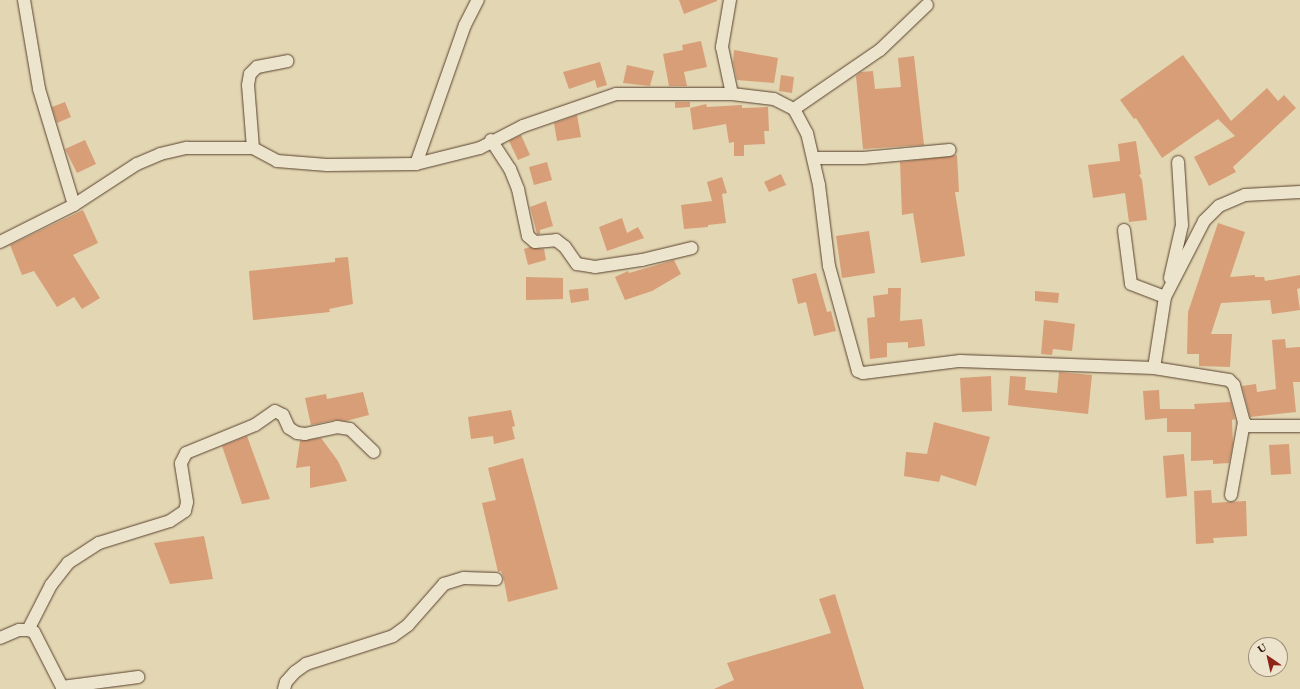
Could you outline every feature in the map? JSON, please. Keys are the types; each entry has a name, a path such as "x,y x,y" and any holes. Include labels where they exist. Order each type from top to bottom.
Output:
{"street":[{"path":"24,0 38,89 74,205"},
{"path":"416,164 465,25 478,0"},
{"path":"730,0 722,48 732,94"},
{"path":"794,109 880,50 927,5"},
{"path":"253,148 248,85 250,74 257,67 287,61"},
{"path":"0,242 74,205 137,164 160,154 187,148 253,148 277,161 335,165 416,164 480,148 491,140 616,94 732,94 774,99 794,109 806,133 814,158 829,266 858,371 864,373 960,361 1154,368 1229,380 1236,390 1244,422 1231,495"},
{"path":"491,140 510,169 518,189 528,236 535,242 556,240 565,246 577,264 595,267 642,260 692,248"},
{"path":"814,158 863,158 950,150"},
{"path":"1154,368 1167,293 1182,225 1178,162"},
{"path":"1167,293 1204,221 1219,206 1245,195 1300,192"},
{"path":"1124,230 1131,284 1167,293"},
{"path":"28,630 51,584 68,563 98,543 170,521 185,510 187,502 181,463 186,453 255,425 276,411 283,415 289,428 297,433 305,434 337,427 350,429 374,452"},
{"path":"1244,422 1248,426 1300,426"},
{"path":"284,689 286,682 294,672 306,664 393,636 408,624 444,584 464,578 496,578"},
{"path":"0,638 19,630 28,630 40,640 62,688 138,677"}],"building":[{"path":"679,0 717,0 717,1 684,14"},
{"path":"701,41 707,67 684,72 687,86 669,86 663,54 683,50 682,45"},
{"path":"734,50 778,58 774,83 737,80 733,62"},
{"path":"1183,55 1231,121 1267,88 1278,101 1284,95 1296,108 1233,167 1236,172 1209,186 1194,157 1235,136 1218,119 1162,158 1136,118 1134,119 1120,100"},
{"path":"914,56 924,145 863,149 856,76 861,72 873,71 875,89 901,87 898,58"},
{"path":"600,62 607,85 597,88 595,80 569,89 563,72"},
{"path":"627,65 654,71 650,86 623,83"},
{"path":"781,75 794,77 792,93 779,91"},
{"path":"65,102 71,117 57,123 52,107"},
{"path":"675,102 690,102 690,107 675,108"},
{"path":"706,104 707,107 742,105 742,108 768,107 769,131 764,131 765,144 744,145 744,156 734,156 734,142 729,143 726,124 693,130 690,108"},
{"path":"577,115 581,137 557,141 554,123"},
{"path":"521,135 530,155 518,160 509,141"},
{"path":"85,140 96,164 77,173 65,149"},
{"path":"1136,141 1141,174 1139,175 1142,180 1147,220 1129,222 1125,193 1093,198 1088,165 1120,161 1118,144"},
{"path":"957,155 959,192 955,192 965,256 921,263 913,213 902,215 900,162"},
{"path":"547,162 552,180 534,185 529,167"},
{"path":"781,174 786,185 769,192 764,182"},
{"path":"722,177 727,193 722,194 726,223 708,225 708,227 684,229 681,205 712,201 707,182"},
{"path":"546,201 553,226 540,230 540,234 537,234 530,207"},
{"path":"83,210 98,243 73,255 100,298 82,309 74,297 57,307 34,271 22,275 10,245"},
{"path":"622,218 627,233 638,227 644,238 607,251 599,227"},
{"path":"1218,223 1245,232 1230,277 1255,275 1255,277 1264,277 1265,281 1300,275 1300,288 1297,289 1300,310 1272,314 1270,300 1221,303 1211,334 1232,334 1230,367 1199,366 1199,354 1187,354 1188,312"},
{"path":"869,231 875,273 842,278 836,236"},
{"path":"530,247 544,249 546,260 528,265 524,249"},
{"path":"348,257 353,304 329,309 330,312 253,320 249,271 335,262 335,258"},
{"path":"674,260 681,274 652,291 625,300 615,277 628,271 629,273"},
{"path":"816,273 827,312 831,311 836,331 814,336 806,302 798,304 792,279"},
{"path":"526,277 563,278 563,299 526,300"},
{"path":"588,288 589,300 571,303 569,290"},
{"path":"888,288 901,288 900,321 922,319 925,346 908,348 908,342 887,343 887,357 870,359 867,318 875,317 873,296 888,294"},
{"path":"1035,291 1059,293 1058,303 1035,301"},
{"path":"1044,320 1075,324 1072,351 1053,349 1052,355 1041,354"},
{"path":"1285,339 1286,348 1300,347 1300,382 1293,382 1296,412 1250,417 1242,386 1256,384 1257,392 1276,389 1272,340"},
{"path":"1059,372 1092,375 1088,414 1008,405 1010,376 1026,377 1025,390 1057,393"},
{"path":"991,376 992,411 962,412 960,378"},
{"path":"1159,390 1160,409 1195,409 1194,404 1231,402 1235,419 1232,420 1233,444 1229,463 1213,464 1213,460 1191,461 1191,432 1167,432 1167,418 1145,420 1143,391"},
{"path":"363,392 369,415 346,421 335,420 311,425 305,398 326,394 327,399"},
{"path":"511,410 515,426 512,427 515,439 494,444 493,436 471,439 468,417"},
{"path":"934,422 990,437 976,486 941,475 939,482 904,476 906,452 927,454"},
{"path":"247,436 270,499 242,504 222,446"},
{"path":"321,438 338,461 347,481 310,488 310,466 296,468 300,441"},
{"path":"1289,444 1291,474 1271,475 1269,445"},
{"path":"1184,454 1187,496 1166,498 1163,456"},
{"path":"523,458 558,589 508,602 503,576 501,571 498,572 482,503 496,500 488,468"},
{"path":"1211,490 1212,503 1246,501 1247,536 1213,538 1214,543 1196,544 1194,491"},
{"path":"204,536 213,579 170,584 154,543"},
{"path":"835,594 864,689 714,689 734,680 727,663 831,633 819,599"}]}
